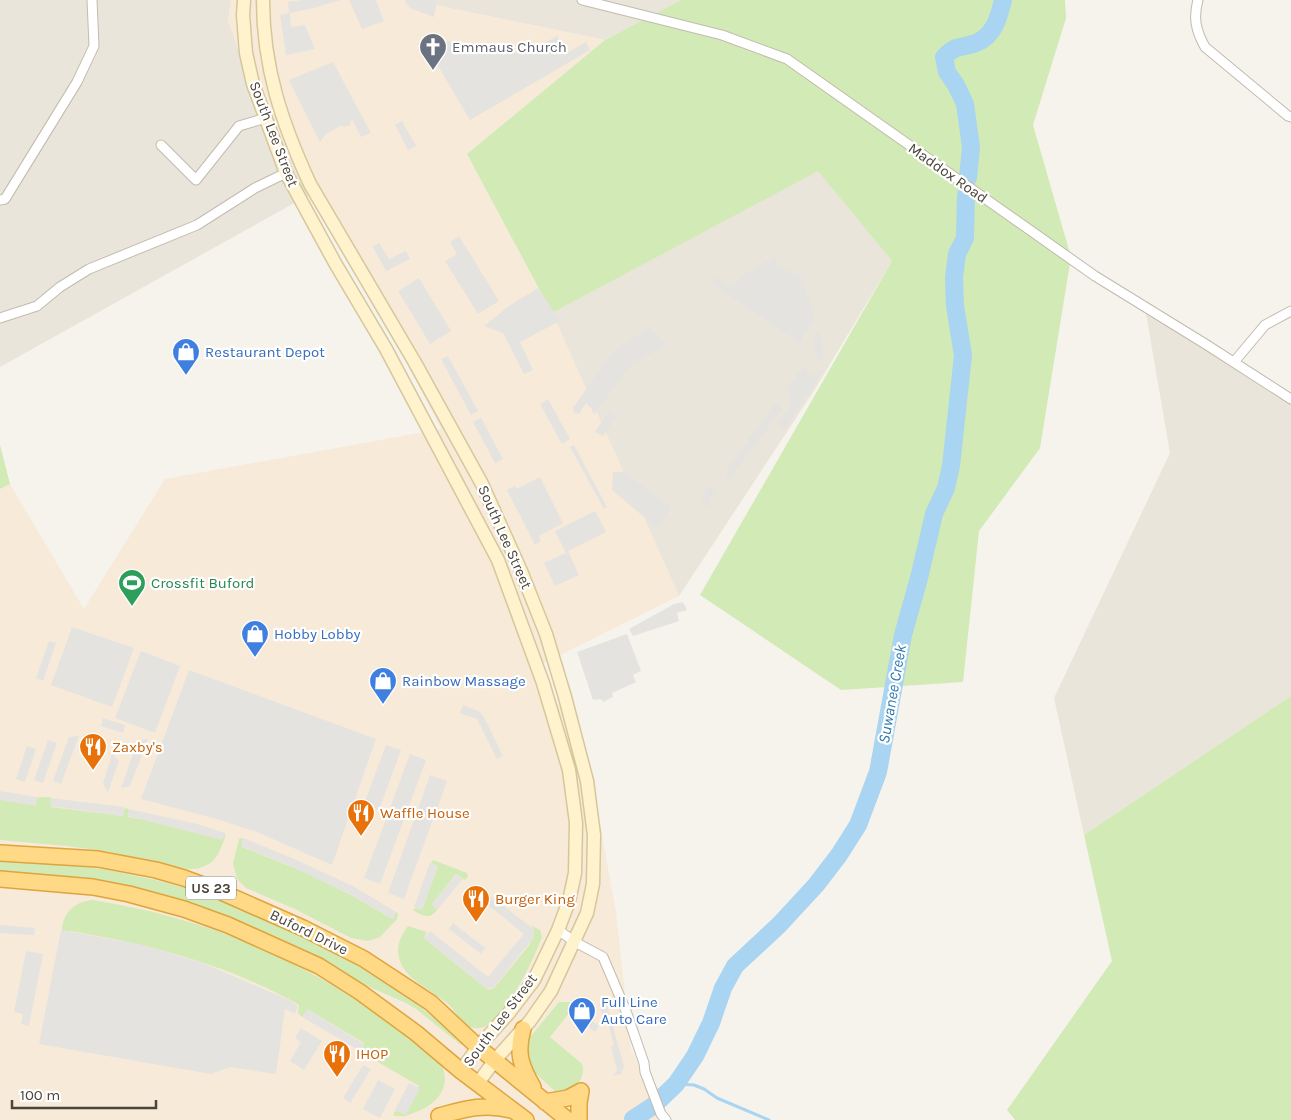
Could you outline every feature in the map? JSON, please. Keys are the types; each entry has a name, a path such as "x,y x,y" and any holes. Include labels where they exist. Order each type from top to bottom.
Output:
{"highway":[{"name":"Buford Drive","path":"0,853 98,859 127,863 184,878 219,891 303,928 364,959 403,983 568,1120"},
{"name":"Buford Drive","path":"0,879 93,887 184,909 228,925 319,966 416,1033 461,1071 520,1116"},
{"path":"523,1029 520,1040 522,1067 541,1098 568,1098 581,1091 579,1120"},
{"path":"439,1116 488,1106 520,1116"}],"main road":[{"name":"South Lee Street","path":"244,0 243,15 246,53 253,84 286,172 335,263 386,349 498,560 543,683 569,770 576,823 575,872 569,901 558,930 534,980 508,1014 478,1047 461,1071"},
{"name":"South Lee Street","path":"263,0 263,27 268,66 275,96 310,184 400,337 474,469 521,571 546,634 565,696 586,781 594,835 593,884 587,913 551,991 523,1029 495,1060 478,1083"}],"street":[{"path":"0,200 4,199 77,82 94,46 92,0"},
{"name":"Maddox Road","path":"582,0 722,35 788,59 1095,276 1291,398"},
{"path":"1198,0 1194,18 1198,34 1205,47 1291,117"},
{"path":"161,145 196,180 239,126 266,118"},
{"path":"0,318 37,306 60,287 89,269 160,238 197,225 255,188 286,172"},
{"path":"1234,362 1239,353 1265,325 1291,311"},
{"path":"558,930 602,957 626,1011 644,1063 645,1072 663,1117"}],"shaded area":[{"path":"0,0 231,0 228,21 316,191 0,367"},
{"path":"231,0 410,0 605,40 467,154 552,313 679,596 540,665 591,775 616,912 631,1049 666,1119 669,1120 0,1120 0,489 10,484 84,609 165,479 441,429 316,191 260,109 228,21"},
{"path":"340,0 290,13 291,27 305,25 315,49 286,55 280,15 289,13 288,2"},
{"path":"349,0 376,0 384,21 362,29"},
{"path":"404,0 431,0 437,2 434,17 410,8"},
{"path":"410,0 681,0 605,40"},
{"path":"557,36 567,53 586,42 590,50 470,120 424,42 432,38 524,54"},
{"path":"333,62 371,133 361,137 352,119 349,126 340,126 325,135 320,142 289,80"},
{"path":"402,121 416,146 408,150 395,125"},
{"path":"818,170 892,261 815,389 679,596 552,313"},
{"path":"459,236 499,301 478,314 445,261 457,254 450,242"},
{"path":"379,243 389,259 406,251 410,259 386,271 373,247"},
{"path":"776,256 776,265 800,275 815,317 800,343 711,283 715,277 733,288 742,276"},
{"path":"419,278 451,331 430,344 398,291"},
{"path":"538,288 560,321 520,342 533,370 524,374 503,333 484,326 509,306"},
{"path":"1145,308 1291,403 1291,696 1084,835 1054,698 1170,453"},
{"path":"651,327 667,345 632,364 594,415 586,403 579,414 574,413 573,408 616,348"},
{"path":"817,331 821,334 824,356 818,364 813,338"},
{"path":"448,356 478,411 471,415 441,359"},
{"path":"804,365 810,378 824,370 787,426 782,428 777,425 791,404 787,389"},
{"path":"548,399 570,439 562,444 540,404"},
{"path":"776,402 781,405 782,409 728,481 726,470"},
{"path":"609,411 617,416 603,436 595,432"},
{"path":"481,418 503,459 495,463 473,422"},
{"path":"574,445 607,507 604,509 570,447"},
{"path":"613,472 624,472 671,507 657,528 612,490"},
{"path":"540,477 563,523 539,536 541,541 535,545 507,490 515,486 517,489"},
{"path":"710,486 717,491 710,498 708,507 702,504 705,491"},
{"path":"595,511 606,532 568,551 579,575 555,586 544,563 566,553 555,531"},
{"path":"683,602 687,610 677,613 679,621 633,636 629,629 674,604"},
{"path":"72,627 134,648 112,707 51,685"},
{"path":"627,634 641,671 633,675 636,682 612,693 613,697 603,702 601,699 593,700 577,652"},
{"path":"49,641 56,643 43,681 36,678"},
{"path":"141,651 180,666 155,733 115,718"},
{"path":"189,670 376,739 332,865 257,832 217,819 141,799"},
{"path":"463,705 483,715 503,756 497,759 477,719 460,713"},
{"path":"103,718 125,725 123,733 101,726"},
{"path":"79,736 61,784 53,781 69,737"},
{"path":"148,739 130,786 121,788 138,740"},
{"path":"48,740 57,743 43,783 34,780"},
{"path":"386,745 401,750 379,810 364,804"},
{"path":"27,746 36,749 25,782 16,779"},
{"path":"112,754 119,761 108,792 103,784"},
{"path":"410,754 426,760 380,884 364,878"},
{"path":"430,775 447,781 404,899 388,893"},
{"path":"0,791 37,797 36,806 0,800"},
{"path":"51,798 124,807 123,816 50,806"},
{"path":"129,809 197,824 225,833 222,840 128,816"},
{"path":"243,838 353,886 396,912 393,919 350,894 288,865 241,846"},
{"path":"430,863 438,866 422,910 414,907"},
{"path":"457,874 463,879 437,910 431,905"},
{"path":"481,889 534,929 534,937 494,987 487,989 424,938 430,931 488,977 524,934 476,895"},
{"path":"453,923 485,948 481,954 449,929"},
{"path":"0,925 35,928 34,935 0,933"},
{"path":"61,930 139,944 200,962 289,1000 298,1006 295,1014 285,1009 276,1074 230,1067 211,1074 39,1044"},
{"path":"26,951 43,954 29,1026 21,1024 23,1014 14,1012"},
{"path":"606,1002 624,1066 621,1074 613,1076 617,1070 611,1047 614,1045 607,1020 604,1021 599,1004"},
{"path":"575,1008 599,1026 595,1032 571,1013"},
{"path":"307,1009 364,1044 360,1051 302,1017"},
{"path":"301,1028 322,1041 304,1070 290,1061 301,1042 295,1038"},
{"path":"363,1065 371,1069 350,1103 343,1098"},
{"path":"378,1080 395,1089 380,1118 363,1109"},
{"path":"409,1083 420,1088 406,1115 395,1110"}],"green space":[{"path":"681,0 1065,0 1066,18 1033,125 1071,257 1040,448 979,531 963,682 841,690 700,595 892,261 818,171 552,313 467,154 605,40"},
{"path":"0,445 10,484 0,489"},
{"path":"1291,696 1291,1120 1015,1120 1007,1110 1112,961 1084,835"},
{"path":"50,797 52,799 51,807 123,816 124,809 127,808 129,810 128,817 225,833 225,838 212,862 203,867 192,869 104,851 0,840 0,799"},
{"path":"239,839 243,839 242,847 302,871 351,895 391,918 395,912 398,913 397,919 380,937 368,941 351,938 295,909 246,888 237,879 233,863"},
{"path":"0,859 103,869 204,893 250,910 355,961 407,996 464,1043 461,1045 406,1003 365,985 299,947 214,912 0,873"},
{"path":"433,860 467,873 468,876 465,880 456,874 432,904 437,910 432,915 426,916 413,910 415,908 422,910 438,866 431,863"},
{"path":"93,900 155,913 218,931 280,957 320,978 365,1006 441,1063 445,1079 441,1093 424,1109 405,1116 393,1115 395,1111 406,1113 419,1086 361,1052 364,1043 309,1010 302,1017 298,1013 299,1005 245,978 217,967 130,942 70,931 62,932 64,919 71,909 81,903"},
{"path":"408,926 427,932 424,938 488,990 494,988 530,944 533,935 532,926 540,930 542,937 526,973 510,1000 492,1021 484,1027 475,1028 464,1023 445,1001 416,981 404,969 400,961 398,947"},
{"path":"559,1002 569,1002 574,1007 550,1037 581,1063 583,1074 574,1089 558,1094 531,1069 527,1061 527,1041"}],"waterway":[{"name":"Suwanee Creek","path":"968,178 971,147 965,104 947,72 944,57 956,48 971,45 987,36 995,25 1003,0"},
{"name":"Suwanee Creek","path":"633,1119 653,1106 676,1084 695,1056 711,1023 723,988 735,966 779,925 816,885 839,855 858,825 878,772 903,635 934,514 946,488 951,466 963,355 955,306 954,278 957,254 965,238 966,195"},
{"path":"676,1084 694,1085 717,1098 769,1120"}],"place":[{"name":"Emmaus Church","path":"433,71"},
{"name":"Restaurant Depot","path":"186,376"},
{"name":"Crossfit Buford","path":"132,607"},
{"name":"Hobby Lobby","path":"255,658"},
{"name":"Rainbow Massage","path":"383,705"},
{"name":"Zaxby's","path":"93,771"},
{"name":"Waffle House","path":"361,837"},
{"name":"Burger King","path":"476,923"},
{"name":"Full Line Auto Care","path":"582,1035"},
{"name":"IHOP","path":"337,1078"}]}
